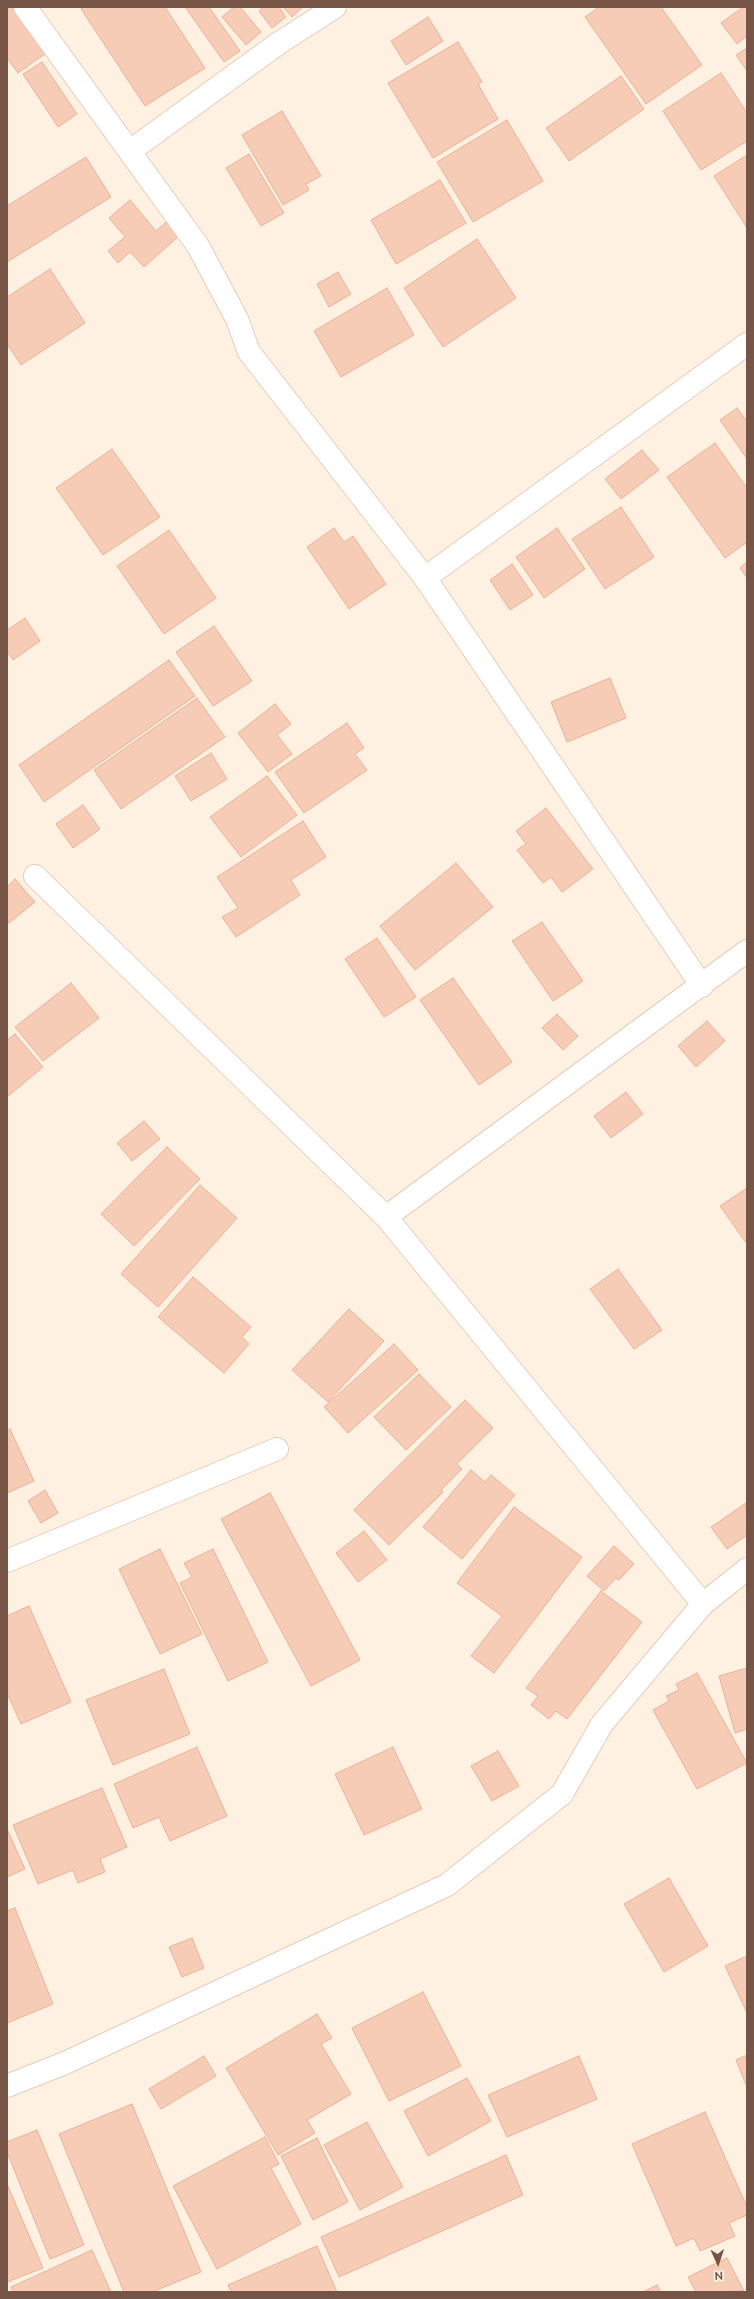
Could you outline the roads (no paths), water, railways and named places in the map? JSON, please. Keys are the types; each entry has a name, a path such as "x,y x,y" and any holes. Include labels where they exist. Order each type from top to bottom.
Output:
{"street":[{"path":"25,7 198,246 237,319 249,352 424,578 702,986"},
{"path":"130,152 279,43 335,7"},
{"path":"424,578 747,344"},
{"path":"35,876 386,1217 703,1604"},
{"path":"386,1217 702,986 747,951"},
{"path":"7,1561 277,1449"},
{"path":"7,2086 65,2063 447,1885 562,1794 602,1724 703,1604 747,1570"}]}
